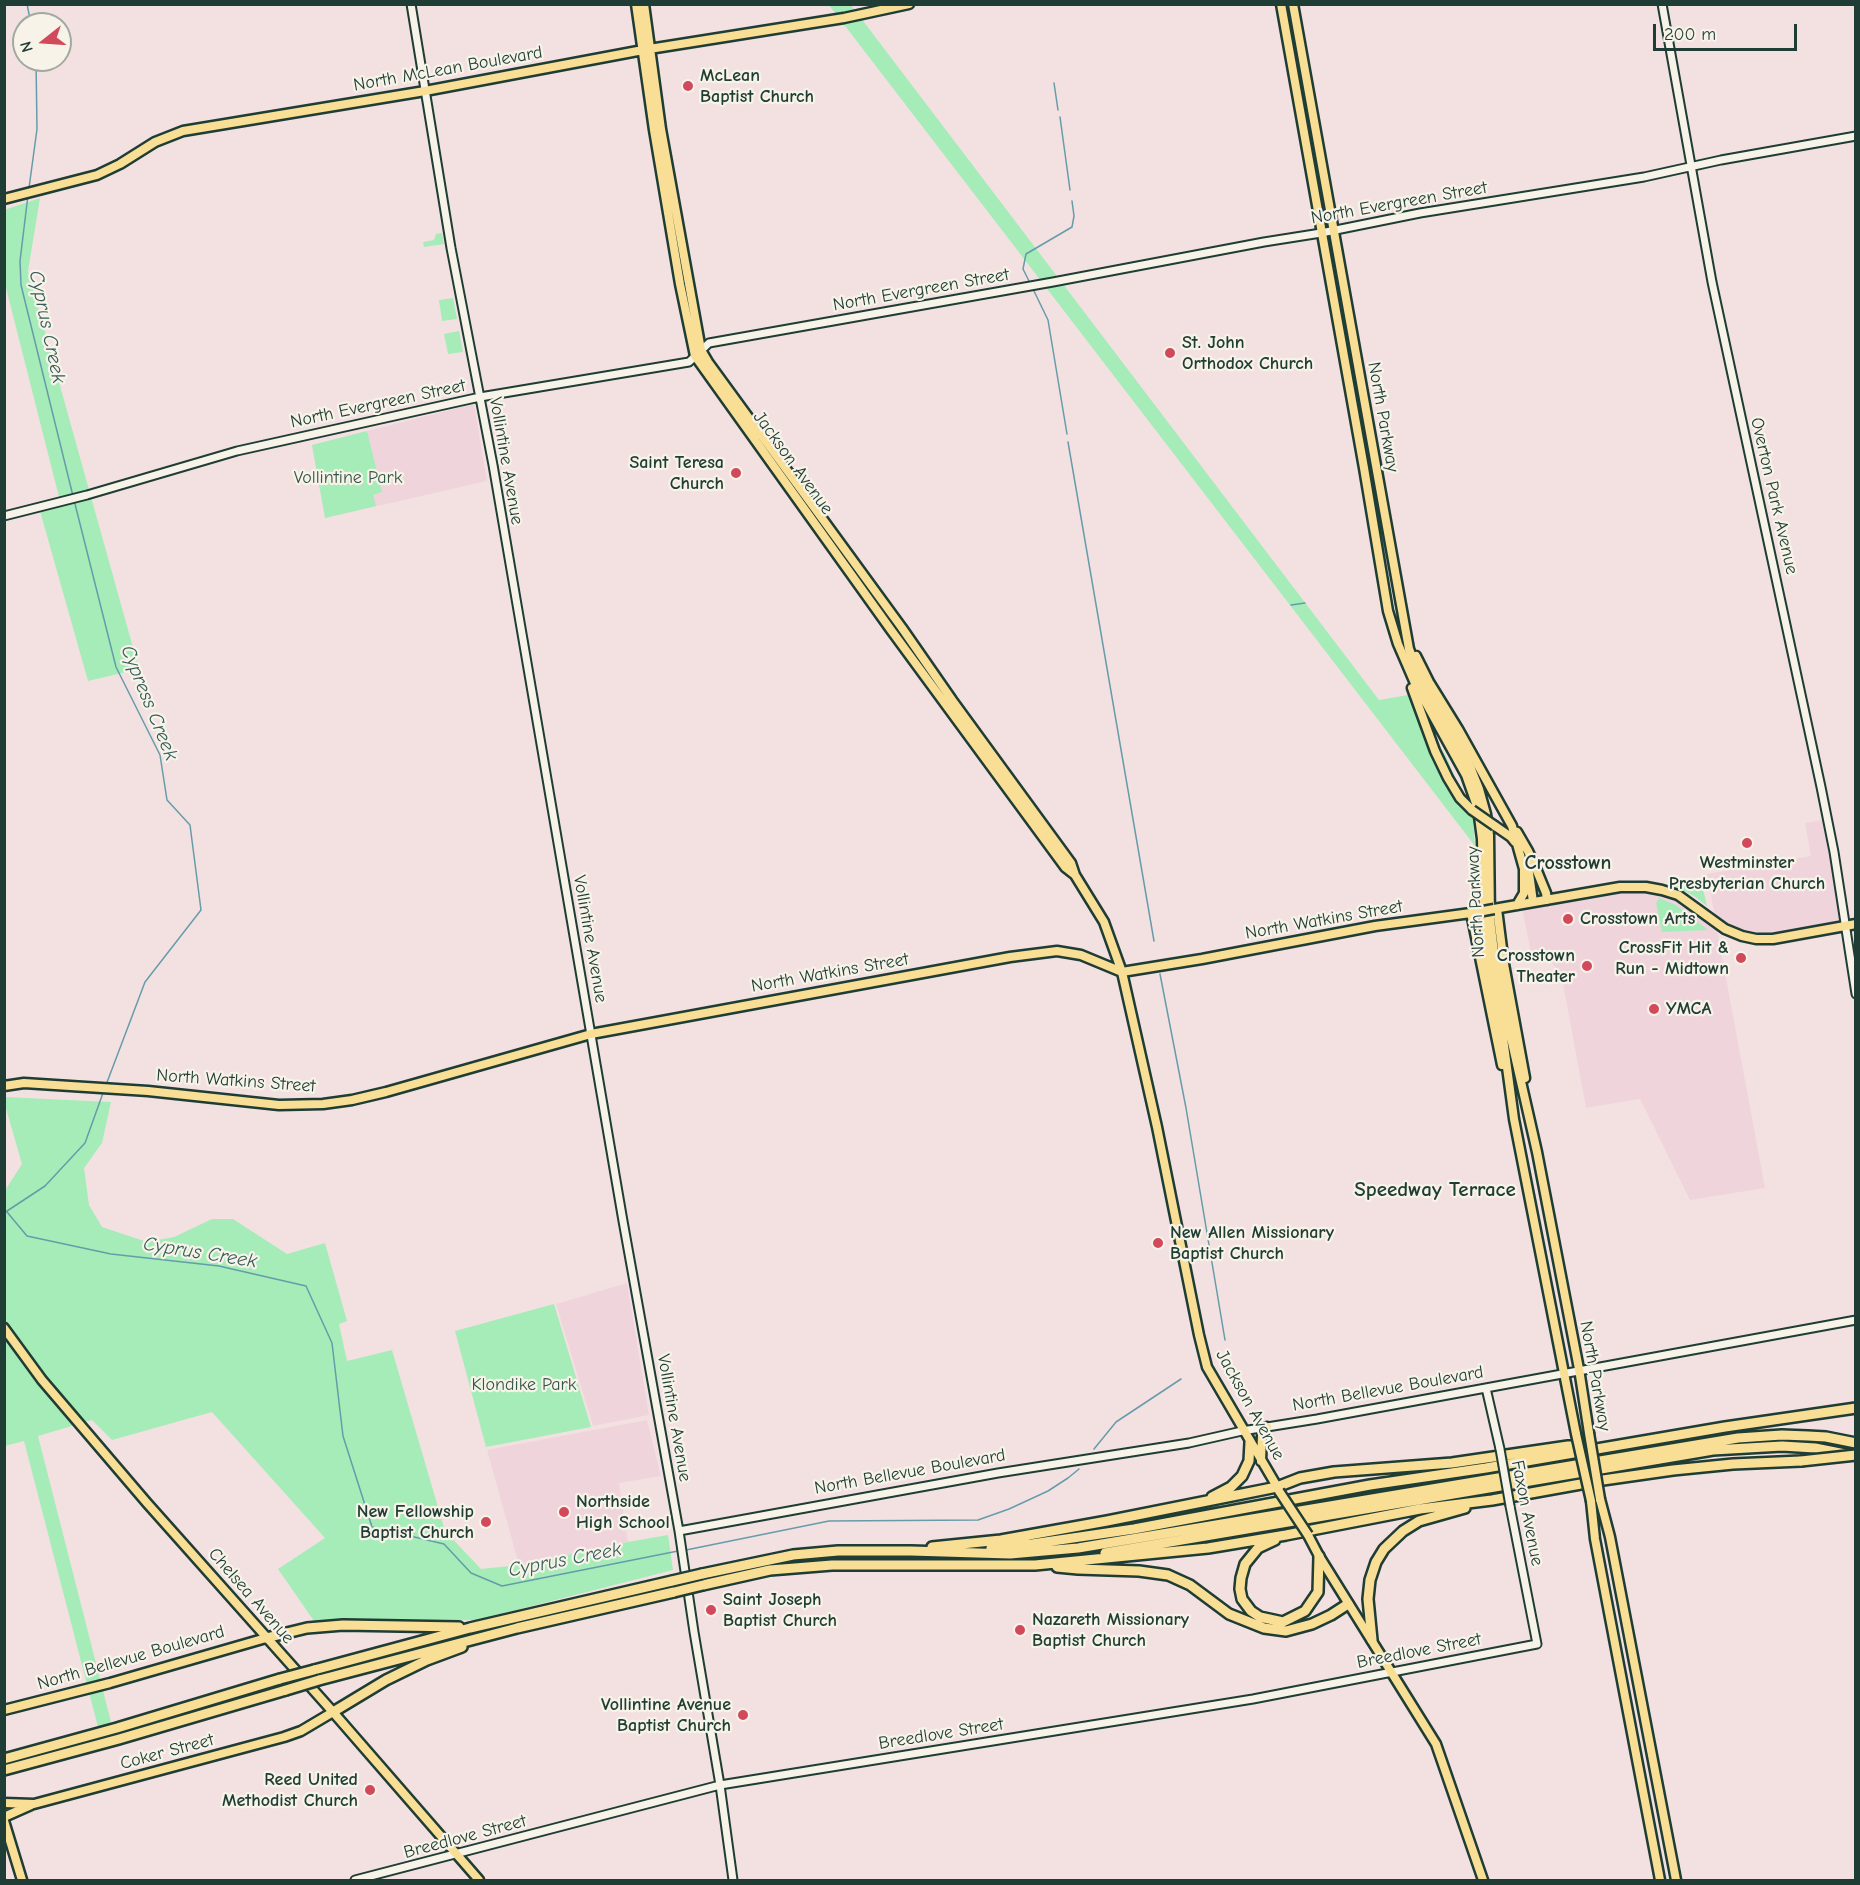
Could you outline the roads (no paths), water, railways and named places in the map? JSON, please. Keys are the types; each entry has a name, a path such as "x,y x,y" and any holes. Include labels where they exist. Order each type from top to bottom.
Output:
{"highway":[{"path":"911,1551 1002,1547 1134,1529 1370,1485 1856,1408"},
{"path":"4,1759 280,1679 470,1628 793,1555 838,1551 1010,1554 1078,1548 1738,1438 1808,1436 1856,1443"},
{"path":"1188,1506 1217,1495 1232,1486 1242,1476 1249,1461 1250,1442"},
{"path":"894,1551 1001,1539 1188,1506 1278,1489 1300,1478 1334,1472 1452,1463 1568,1446 1608,1447"},
{"path":"1047,1564 1713,1450 1790,1447 1856,1456"},
{"path":"4,1770 319,1680 517,1628 770,1570 832,1565 1047,1564 1208,1548 1420,1509 1492,1500 1673,1470 1856,1456"},
{"path":"1372,1640 1368,1599 1370,1580 1376,1562 1384,1549 1403,1531 1419,1521 1492,1500"},
{"path":"1286,1535 1258,1548 1245,1564 1240,1578 1242,1599 1251,1611 1260,1617 1283,1622 1305,1611 1318,1592 1318,1556"},
{"path":"1035,1564 1168,1575 1190,1585 1229,1614 1264,1628 1286,1631 1312,1624 1348,1604"},
{"path":"266,1638 307,1628 343,1625 470,1628"},
{"path":"333,1712 386,1680 427,1660 503,1632"}],"main road":[{"name":"Jackson Avenue","path":"636,4 647,50"},
{"name":"Jackson Avenue","path":"644,4 655,140 680,284 698,353 708,362 1071,863 1075,875 1104,922 1122,972 1157,1127 1203,1355 1212,1379 1308,1535 1318,1556 1437,1746 1483,1881"},
{"name":"North McLean Boulevard","path":"4,199 97,175 120,164 155,142 183,131 844,18 909,4"},
{"name":"North Parkway","path":"1281,4 1388,611 1398,644 1414,681 1466,775 1478,808 1482,839 1485,938 1503,1038 1514,1119 1563,1372 1591,1501 1595,1539 1659,1881"},
{"name":"North Parkway","path":"1293,4 1406,636 1416,668 1471,769 1484,803 1489,835 1491,936 1509,1029 1530,1117 1579,1369 1600,1499 1612,1548 1676,1881"},
{"path":"1406,636 1429,682 1481,768 1512,826 1528,871 1533,902"},
{"path":"1398,644 1435,751 1460,798 1472,810 1511,837 1519,847 1525,882 1524,893 1516,905"},
{"path":"1512,826 1528,851 1546,893 1546,900"},
{"name":"North Watkins Street","path":"4,1086 24,1083 121,1089 279,1105 323,1104 386,1092 591,1034 1010,957 1057,951 1081,955 1122,972 1375,926 1620,887 1646,887 1683,898 1725,929 1756,939 1773,939 1856,924"},
{"path":"1499,908 1504,964 1524,1070 1530,1117"},
{"path":"1474,912 1498,1049 1514,1119"},
{"name":"Chelsea Avenue","path":"4,1328 42,1380 479,1881"},
{"path":"1262,1461 1261,1443 1267,1427"},
{"name":"North Bellevue Boulevard","path":"4,1710 95,1687 266,1638"},
{"name":"Coker Street","path":"4,1803 34,1804 284,1737 301,1731 333,1712"},
{"path":"22,1881 4,1819 34,1804"}],"street":[{"name":"Vollintine Avenue","path":"411,4 451,248 480,397 679,1531 733,1881"},
{"name":"Overton Park Avenue","path":"1662,4 1691,168 1740,415 1774,563 1834,852 1856,994"},
{"name":"North Evergreen Street","path":"4,516 87,495 237,451 480,397 689,362 709,343 1322,233 1420,213 1691,168 1720,160 1856,136"},
{"name":"North Bellevue Boulevard","path":"679,1531 976,1476 1190,1443 1242,1431 1856,1320"},
{"name":"Faxon Avenue","path":"1486,1388 1538,1644"},
{"name":"Breedlove Street","path":"355,1881 720,1785 1252,1699 1538,1644"}],"waterway":[{"name":"Cyprus Creek","path":"27,4 29,12"},
{"name":"Cyprus Creek","path":"29,188 37,129 36,72"},
{"path":"1054,83 1058,110"},
{"path":"1060,117 1070,190"},
{"name":"Cyprus Creek","path":"28,195 20,261 21,285 73,496"},
{"path":"1029,281 1023,269 1026,254 1072,227 1074,216 1072,201"},
{"path":"1033,289 1048,320 1067,434"},
{"path":"1068,442 1154,941"},
{"name":"Cypress Creek","path":"74,500 116,667 160,755 167,800 190,825 201,910 145,982 106,1085"},
{"path":"1291,605 1305,603"},
{"path":"1160,974 1186,1108 1225,1340"},
{"name":"Cypress Creek","path":"4,1213 45,1186 85,1143 103,1093"},
{"name":"Cyprus Creek","path":"7,1212 27,1236 111,1254 219,1266 306,1286 332,1343 343,1436 372,1527 444,1544 471,1573 502,1586 678,1551"},
{"path":"1094,1449 1116,1422 1181,1379"},
{"name":"Cyprus Creek","path":"686,1550 829,1521 978,1520 1048,1491 1079,1469"}],"place":[{"name":"McLean Baptist Church","path":"688,86"},
{"name":"St. John Orthodox Church","path":"1170,353"},
{"name":"Saint Teresa Church","path":"736,473"},
{"name":"Westminster Presbyterian Church","path":"1747,843"},
{"name":"Crosstown Arts","path":"1568,919"},
{"name":"CrossFit Hit & Run - Midtown","path":"1741,958"},
{"name":"Crosstown Theater","path":"1587,966"},
{"name":"YMCA","path":"1654,1009"},
{"name":"New Allen Missionary Baptist Church","path":"1158,1243"},
{"name":"Northside High School","path":"564,1512"},
{"name":"New Fellowship Baptist Church","path":"486,1522"},
{"name":"Saint Joseph Baptist Church","path":"711,1610"},
{"name":"Nazareth Missionary Baptist Church","path":"1020,1630"},
{"name":"Vollintine Avenue Baptist Church","path":"743,1715"},
{"name":"Reed United Methodist Church","path":"370,1790"}],"district":[{"name":"Crosstown","path":"1568,863"},
{"name":"Speedway Terrace","path":"1435,1190"}],"park label":[{"name":"Vollintine Park","path":"348,478"},
{"name":"Klondike Park","path":"524,1385"}]}
